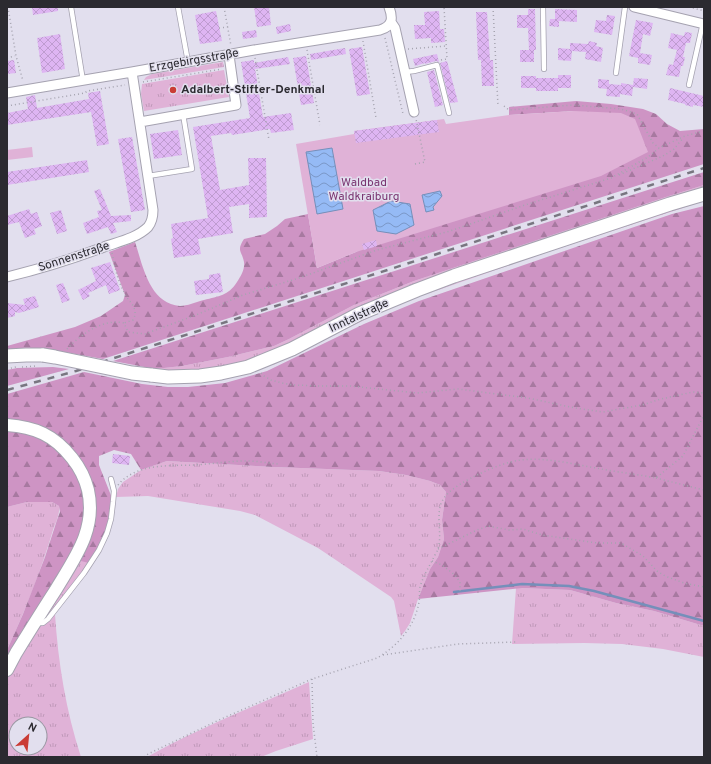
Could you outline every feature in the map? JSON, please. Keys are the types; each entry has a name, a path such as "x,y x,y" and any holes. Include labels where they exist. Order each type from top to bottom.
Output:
{"main road":[{"name":"Inntalstraße","path":"7,356 26,355 40,361 55,356 132,372 151,375 187,377 221,373 248,367 292,349 383,303 417,290 454,276 662,206 704,194"}],"street":[{"path":"382,30 391,22 392,17 389,7"},
{"path":"634,7 704,23"},
{"path":"391,22 395,28 414,112"},
{"name":"Erzgebirgsstraße","path":"7,93 83,81 254,50 382,30"},
{"path":"140,122 236,105 231,68 231,55"},
{"path":"132,72 148,176"},
{"name":"Sonnenstraße","path":"7,277 51,265 111,245 140,232 149,225 153,215 148,176"},
{"path":"7,425 30,428 39,431 57,442 70,455 83,474 89,494 90,516 80,549 7,670"}],"lane":[{"path":"71,7 83,81"},
{"path":"178,7 188,62"},
{"path":"544,7 544,68"},
{"path":"616,73 625,7"},
{"path":"690,85 704,23"},
{"path":"405,72 437,65 449,113"},
{"path":"148,176 192,169 183,114"},
{"path":"34,623 43,623 48,619 84,573 99,550 107,533 111,519 114,491 111,479"}],"path":[{"path":"8,7 16,56 25,90"},
{"path":"224,7 231,55"},
{"path":"437,65 440,61 447,59 444,7"},
{"path":"493,7 498,106"},
{"path":"689,7 704,10"},
{"path":"219,28 228,27"},
{"path":"382,30 403,114"},
{"path":"361,34 376,118"},
{"path":"306,42 320,125"},
{"path":"400,49 446,46"},
{"path":"254,50 269,140"},
{"path":"7,58 16,56"},
{"path":"7,106 134,83 231,68"},
{"path":"504,106 509,110 573,105 621,109 637,114 653,143 659,148"},
{"path":"414,112 425,162 415,164"},
{"path":"611,178 648,157 659,148 684,136 704,131"},
{"path":"124,323 128,332 145,334 196,315 242,295 299,278 377,250 450,230 611,178 663,156 674,149 684,136"},
{"path":"66,350 82,336 102,325 119,322 124,323 133,320 135,313 133,306 125,296 120,284 111,245"},
{"path":"7,368 40,361"},
{"path":"257,364 259,372 264,376 271,380 293,385 350,386 416,393 458,389 528,398 575,408 603,412 642,405 693,392 704,393"},
{"path":"656,478 683,456 704,415"},
{"path":"144,757 185,735 312,679 377,658 386,653 405,634 414,617 419,602 422,580 438,549 440,533 439,520 441,504 444,498 464,482 492,468 520,460 562,462 656,478 704,490"},
{"path":"114,491 121,481 133,474 149,468 166,465 194,465 247,461 278,464"},
{"path":"438,549 488,526 509,530 523,529 542,535 597,543 621,543 644,556 657,572 684,583 704,587"},
{"path":"432,561 442,565 455,575 460,582 460,591"},
{"path":"381,655 458,644 516,642"},
{"path":"312,679 317,757"}],"green space":[{"path":"223,62 224,67 144,80 152,74"},
{"path":"224,70 229,97 144,111 141,94 142,84"},
{"path":"576,101 643,109 656,114 667,124 680,131 704,129 704,164 103,359 43,349 7,350 7,346 75,327 101,316 123,301 125,295 109,252 135,242 145,272 154,291 169,303 180,306 189,305 227,293 234,287 243,270 244,262 240,251 240,246 244,239 265,234 285,219 308,214 317,268 356,252 574,111 509,115 509,107"},
{"name":"Waldbad Waldkraiburg","path":"574,111 621,113 635,119 648,152 601,176 356,252 317,268 296,144 354,134 354,131 444,119 446,124 509,115"},
{"path":"32,147 33,157 7,160 7,150"},
{"path":"704,172 704,185 414,281 354,305 274,346 182,366 155,369 113,361"},
{"path":"704,185 704,189 246,362 200,371 169,371 155,369 182,366 274,346 354,305 414,281"},
{"path":"704,199 704,201 542,254 418,297 385,310 273,365 275,361 362,319 417,295"},
{"path":"704,206 704,626 654,611 616,603 570,590 522,588 418,599 430,569 438,557 444,539 442,520 446,492 440,485 430,481 406,475 379,471 167,461 141,470 131,454 114,450 99,456 99,465 112,498 107,527 101,542 89,563 81,561 80,557 94,527 95,514 79,459 7,420 7,394 84,372 142,384 168,387 188,387 225,383 267,371 364,324 419,301 672,214"},
{"path":"53,367 69,369 7,386 7,370 17,368"},
{"path":"7,430 18,431 44,439 62,453 82,482 85,507 84,522 79,540 7,660 7,650 45,557 60,512 59,506 52,502 27,502 7,507"},
{"path":"167,461 379,471 406,475 440,485 446,492 442,520 444,539 438,557 430,569 410,623 405,631 401,636 394,601 391,597 318,548 255,515 240,511 148,496 116,497 118,489 123,482 141,470"},
{"path":"27,502 52,502 59,506 59,512 38,576 7,650 7,507"},
{"path":"80,557 89,563 47,617 43,620"},
{"path":"516,588 570,590 616,603 654,611 704,626 704,657 663,649 622,644 512,644"},
{"path":"55,614 58,650 67,704 81,757 7,757 7,678 15,660 37,626 46,624"},
{"path":"309,682 313,739 261,757 147,757 207,727"}],"water":[{"path":"332,148 343,209 317,214 306,152"},
{"path":"440,191 442,196 433,207 434,210 426,212 422,195"},
{"path":"391,201 410,204 414,225 396,234 377,231 373,210"}],"building":[{"path":"32,7 58,7 58,11 33,15"},
{"path":"254,7 269,7 271,25 257,27"},
{"path":"528,9 535,9 536,50 534,50 534,62 520,62 520,50 529,50 528,28 517,28 517,15 528,15"},
{"path":"555,9 577,10 577,22 559,21 559,27 549,26 550,19 555,19"},
{"path":"216,11 222,41 200,44 195,15"},
{"path":"439,11 440,29 444,29 445,42 431,43 431,38 415,39 414,25 425,25 424,12"},
{"path":"476,12 487,12 490,60 493,60 494,86 482,86 481,60 478,60"},
{"path":"607,15 615,16 612,35 594,32 596,20 606,21"},
{"path":"636,20 653,23 650,36 643,34 640,53 652,55 650,65 638,63 638,58 629,56"},
{"path":"290,24 291,31 277,34 276,27"},
{"path":"256,30 257,37 243,39 242,32"},
{"path":"685,32 692,33 690,43 686,43 683,57 685,57 683,66 681,66 679,77 666,75 669,64 673,65 677,50 668,48 671,33 684,36"},
{"path":"60,34 65,69 42,73 37,38"},
{"path":"589,41 597,43 596,46 603,48 601,62 585,59 586,52 572,51 571,61 558,60 558,48 570,49 570,43 588,44"},
{"path":"362,47 370,94 357,96 349,49"},
{"path":"345,48 346,54 311,60 310,54"},
{"path":"437,54 439,62 436,61 415,66 413,59"},
{"path":"306,56 314,103 301,105 293,58"},
{"path":"288,57 290,64 255,69 263,117 291,113 294,130 271,133 270,129 232,135 231,133 211,136 220,190 249,185 248,158 266,158 267,217 249,218 249,204 229,207 233,233 198,239 201,254 174,258 171,239 173,238 171,224 208,218 193,127 250,118 241,62 254,60 254,63"},
{"path":"14,60 16,73 7,74 7,61"},
{"path":"447,61 458,102 450,103 440,63"},
{"path":"434,70 443,105 435,107 427,72"},
{"path":"558,75 571,75 571,88 558,88 558,91 536,91 536,88 521,88 521,76 558,78"},
{"path":"634,78 648,79 647,89 633,87 632,96 620,94 620,97 606,96 607,89 598,88 598,79 609,80 609,84 621,85 621,83 633,85"},
{"path":"670,88 704,96 704,107 693,105 693,107 668,100"},
{"path":"100,91 109,144 97,146 91,112 7,125 7,113 28,109 26,97 35,95 37,108 89,99 88,93"},
{"path":"437,120 439,132 356,143 354,131"},
{"path":"178,130 182,155 154,159 150,134"},
{"path":"132,137 145,210 131,212 118,139"},
{"path":"87,160 89,172 7,185 7,172"},
{"path":"100,189 111,216 131,215 131,221 113,223 117,232 111,234 108,227 87,234 83,223 99,217 97,211 102,210 94,191"},
{"path":"29,209 31,214 37,212 42,226 34,229 36,234 25,238 19,222 7,225 7,216"},
{"path":"61,210 67,231 57,234 50,213"},
{"path":"376,240 377,246 364,250 362,244"},
{"path":"110,262 120,290 109,294 106,285 88,293 90,296 83,300 78,290 96,281 91,268"},
{"path":"220,273 223,292 196,295 194,281 209,279 209,275"},
{"path":"63,283 70,300 62,303 56,285"},
{"path":"35,296 39,307 19,313 15,312 15,316 7,318 7,303 25,305 23,299"},
{"path":"113,454 130,456 129,465 112,463"}],"waterway":[{"path":"454,592 522,584 569,586 594,591 704,621"}],"railway":[{"path":"7,390 76,371 704,168"}],"place":[{"name":"Adalbert-Stifter-Denkmal","path":"173,90"}]}
